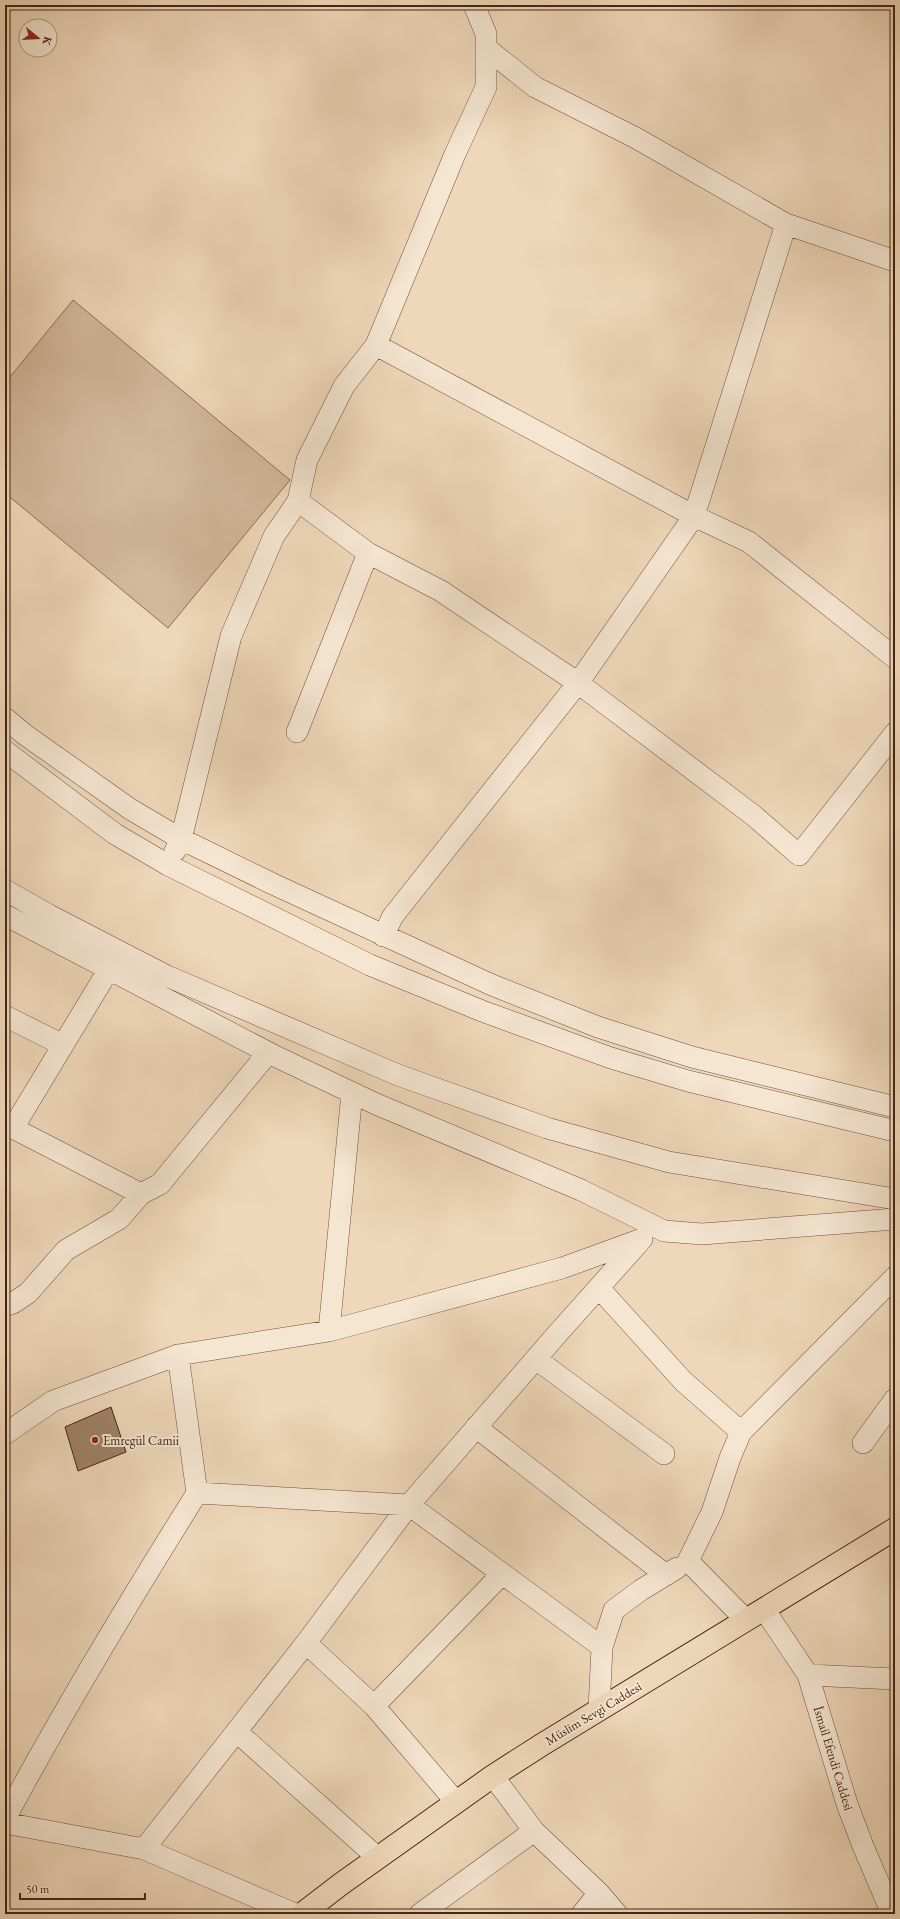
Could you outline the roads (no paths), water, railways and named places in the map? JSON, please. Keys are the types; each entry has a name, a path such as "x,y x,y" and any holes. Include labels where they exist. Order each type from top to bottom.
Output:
{"main road":[{"name":"Müslim Sevgi Caddesi","path":"302,1914 493,1776 599,1709 755,1614 893,1533"}],"street":[{"path":"168,865 181,839 231,636 274,536 298,501 307,460 344,386 376,345 455,154 486,87 486,34 474,5"},
{"path":"486,48 535,87 636,138 786,224 895,261"},
{"path":"383,936 393,916 578,683 694,516 786,224"},
{"path":"376,345 694,516 749,542 895,658"},
{"path":"298,501 368,553 441,591 578,683 753,815 799,856 895,732"},
{"path":"297,732 368,553"},
{"path":"5,718 24,734 130,809 181,839 383,936 492,986 598,1027 692,1057 895,1107"},
{"path":"5,751 114,834 168,865 370,965 490,1014 611,1058 688,1081 895,1131"},
{"path":"5,890 48,915 167,976 398,1075 547,1128 670,1162 895,1199"},
{"path":"5,915 268,1053 352,1093 581,1190 664,1232"},
{"path":"109,969 63,1045 9,1126 141,1194"},
{"path":"5,1016 63,1045"},
{"path":"5,1306 13,1303 28,1293 66,1250 119,1219 141,1194 160,1184 268,1053"},
{"path":"329,1331 352,1093"},
{"path":"5,1434 53,1401 178,1355 329,1331 562,1268 664,1232 702,1234 895,1219"},
{"path":"144,1849 306,1643 409,1505 642,1239"},
{"path":"599,1288 683,1381 742,1432"},
{"path":"599,1709 602,1647 614,1610 641,1590 688,1561 712,1512 730,1458 742,1432 890,1290"},
{"path":"5,1819 32,1769 137,1589 197,1493 178,1355"},
{"path":"536,1359 664,1454"},
{"path":"863,1443 895,1399"},
{"path":"476,1427 666,1575"},
{"path":"197,1493 409,1505 602,1647"},
{"name":"İsmail Efendi Caddesi","path":"688,1561 755,1614 808,1675 847,1804 892,1914"},
{"path":"374,1706 502,1574"},
{"path":"306,1643 374,1706 456,1802"},
{"path":"808,1675 895,1679"},
{"path":"237,1732 378,1858"},
{"path":"493,1776 534,1831 599,1893 617,1914"},
{"path":"5,1823 144,1849 295,1914"},
{"path":"420,1914 534,1831"},
{"path":"582,1914 599,1893"}],"place":[{"name":"Emregül Camii","path":"95,1440"}]}
